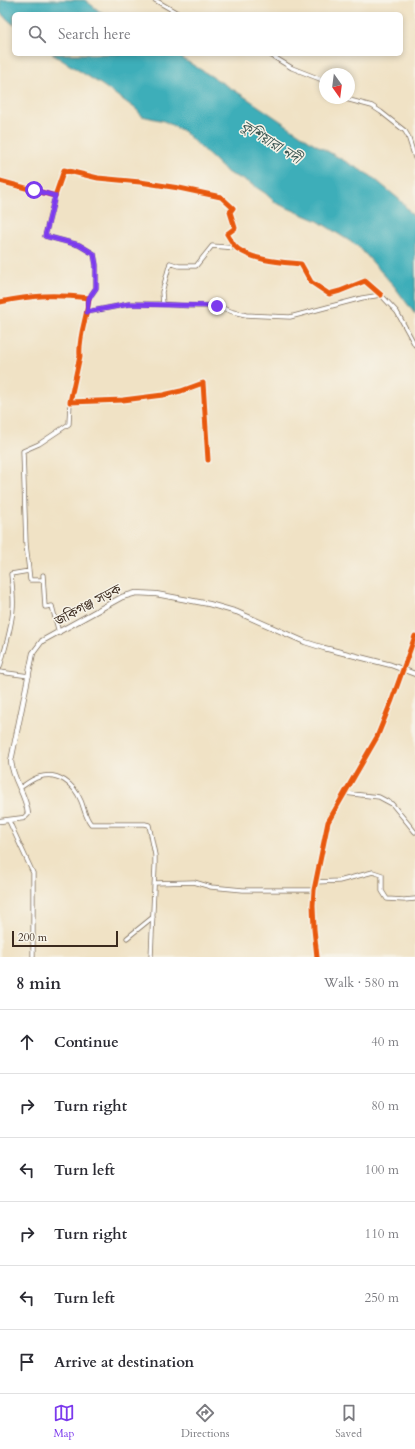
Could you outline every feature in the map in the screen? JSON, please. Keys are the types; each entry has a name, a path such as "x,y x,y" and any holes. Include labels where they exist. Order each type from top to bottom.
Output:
{"main road":[{"name":"জকিগঞ্জ সড়ক","path":"0,821 24,818 28,814 27,803 12,772 11,761 33,653 42,641 122,597 136,593 156,594 209,604 237,612 305,642 391,665 415,674"}],"street":[{"path":"156,0 176,12"},
{"path":"272,56 292,68 319,79"},
{"path":"355,101 372,106 405,131 415,158"},
{"path":"43,580 30,580 26,544 23,451 39,444 69,424 70,402 80,356 79,349 82,331 89,298 96,288 96,265 94,254 79,245 45,236 55,196 64,170 98,178 161,185 221,197 233,208 230,212 235,228 226,234 237,248"},
{"path":"0,181 55,196"},
{"path":"163,304 162,292 170,263 179,266 196,266 212,246 237,248 253,256 301,264 311,282 329,294 365,281 397,312 415,344"},
{"path":"0,302 33,296 58,295 89,298"},
{"path":"87,312 129,304 163,304 217,306 246,315 290,317 362,298 382,296"},
{"path":"70,402 123,400 163,395 181,391 203,383 208,460"},
{"path":"0,666 13,609 11,574 29,571"},
{"path":"43,574 45,607 52,606 59,633"},
{"path":"317,957 314,929 314,890 328,822 377,737 404,670 415,636"},
{"path":"0,672 29,676"},
{"path":"20,788 37,777 58,777 68,782 76,791 91,824 145,824 149,826 155,855 151,957"},
{"path":"344,794 379,797 392,804 415,832"},
{"path":"9,821 33,873 33,957"},
{"path":"316,882 339,881 373,872 382,875 382,891 387,899 415,899"},
{"path":"154,883 194,882 210,887 243,890 314,890"},
{"path":"127,938 153,917"}],"water":[{"path":"0,0 85,0 100,12 12,12 12,23 0,13"},
{"name":"কুশিয়ারা নদী","path":"55,56 178,56 242,95 313,143 371,176 400,200 415,218 415,314 394,286 359,247 318,221 276,203 265,193 248,182 228,173 183,131 164,121 142,116 136,109 102,85"}],"cycle path":[{"path":"0,181 55,196 64,170 98,178 179,188 221,197 233,208 230,212 235,228 227,234 236,248 252,256 260,258 277,262 301,264 311,282 329,294 365,281 381,295"},
{"path":"0,302 44,296 89,298 81,335 80,356 70,402 123,400 163,395 181,391 203,383 208,460"},
{"path":"317,957 314,929 314,890 328,822 377,737 415,636"}],"route":[{"path":"34,190 55,196 45,236 79,245 94,254 96,265 96,288 89,298 87,312 129,304 217,306"}]}
